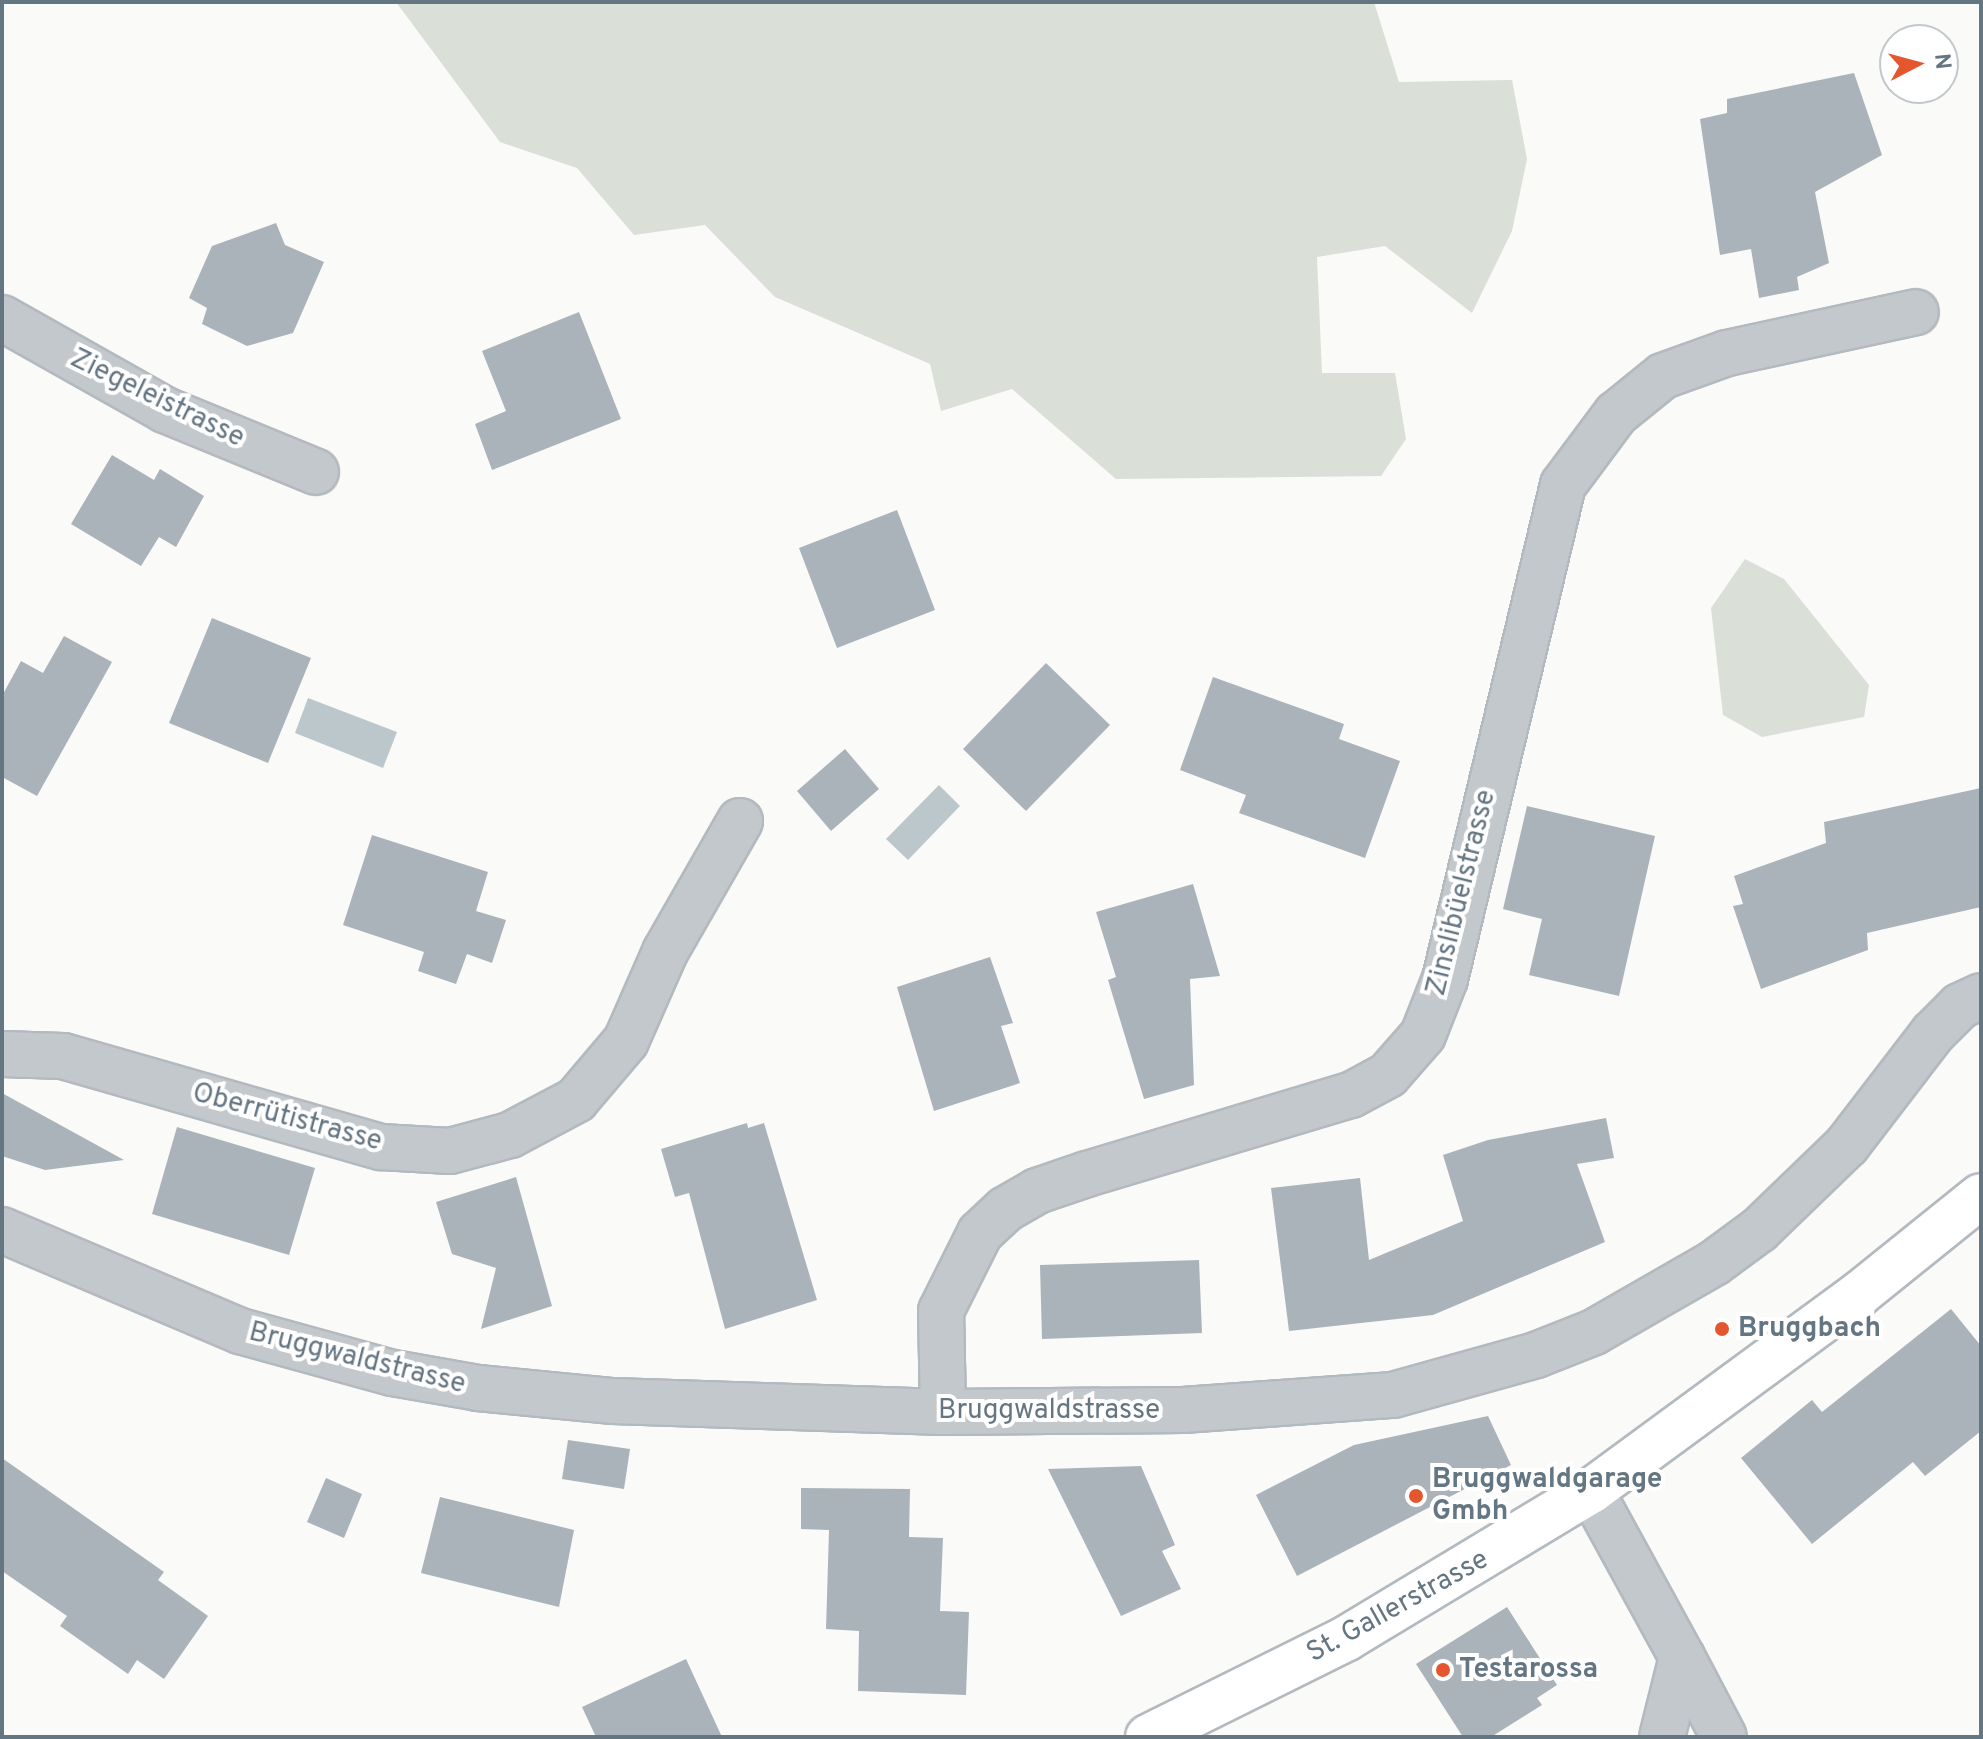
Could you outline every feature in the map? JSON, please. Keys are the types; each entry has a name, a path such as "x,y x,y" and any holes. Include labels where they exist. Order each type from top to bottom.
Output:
{"main road":[{"name":"St. Gallerstrasse","path":"1148,1737 1347,1638 1591,1491 1798,1340 1981,1196"}],"street":[{"name":"Zinslibüelstrasse","path":"943,1412 941,1311 980,1233 1006,1209 1037,1191 1087,1174 1351,1095 1388,1075 1423,1035 1445,979 1563,485 1616,414 1663,376 1727,353 1916,312"},
{"name":"Ziegeleistrasse","path":"2,318 165,410 316,472"},
{"name":"Oberrütistrasse","path":"2,1054 63,1056 381,1147 450,1151 510,1135 576,1100 626,1041 665,952 740,821"},
{"name":"Bruggwaldstrasse","path":"2,1230 240,1331 393,1373 478,1388 613,1401 943,1412 1183,1410 1393,1395 1536,1355 1649,1304 1759,1230 1847,1145 1933,1033 1960,1006 1981,996"},
{"path":"1591,1491 1724,1737"},
{"path":"1662,1737 1682,1657"}],"shaded area":[{"path":"396,2 1374,2 1399,82 1512,80 1527,159 1512,231 1472,313 1385,246 1317,257 1322,373 1395,373 1406,439 1381,476 1116,479 1012,389 941,411 930,364 775,297 705,225 634,235 577,168 500,142"},
{"path":"1745,559 1784,579 1869,685 1864,717 1762,737 1723,715 1711,608"},
{"path":"308,698 397,732 383,768 295,733"},
{"path":"939,785 960,806 908,860 886,839"}],"building":[{"path":"1854,73 1882,155 1815,192 1829,263 1797,277 1799,290 1759,298 1751,249 1720,255 1700,119 1727,113 1727,99"},
{"path":"276,223 285,245 324,262 293,333 247,346 202,324 207,308 189,298 212,246"},
{"path":"579,312 621,419 492,470 475,424 506,411 482,351"},
{"path":"112,455 154,480 160,469 204,496 176,547 159,537 141,566 71,524"},
{"path":"897,510 935,610 837,648 799,548"},
{"path":"212,618 311,658 268,763 169,723"},
{"path":"64,636 112,662 37,796 2,777 2,696 21,661 43,673"},
{"path":"1046,663 1110,725 1026,811 963,749"},
{"path":"1213,677 1344,724 1339,739 1400,761 1365,858 1239,813 1246,795 1180,770"},
{"path":"845,749 879,789 831,831 797,791"},
{"path":"1981,788 1981,907 1867,933 1868,950 1761,989 1733,906 1743,904 1734,876 1826,843 1824,822"},
{"path":"1527,806 1655,836 1619,996 1529,975 1542,919 1503,909"},
{"path":"372,835 488,872 476,911 506,920 492,963 467,954 456,984 418,971 424,952 343,925"},
{"path":"1193,884 1220,976 1190,979 1194,1085 1144,1099 1108,980 1116,977 1096,912"},
{"path":"990,957 1013,1023 1001,1026 1020,1083 934,1111 897,987"},
{"path":"2,1093 124,1160 45,1170 2,1156"},
{"path":"1606,1118 1614,1158 1577,1164 1605,1242 1433,1315 1289,1331 1271,1188 1360,1178 1369,1260 1463,1221 1443,1155 1488,1140"},
{"path":"747,1123 748,1128 764,1123 817,1300 725,1329 689,1193 675,1197 661,1149"},
{"path":"177,1127 315,1168 289,1255 152,1214"},
{"path":"516,1177 552,1306 481,1329 496,1268 452,1254 436,1202"},
{"path":"1199,1260 1202,1333 1042,1339 1040,1265"},
{"path":"1951,1309 1981,1346 1981,1431 1925,1476 1913,1462 1812,1544 1741,1458 1812,1400 1822,1412"},
{"path":"1488,1416 1511,1465 1297,1576 1256,1495 1354,1445"},
{"path":"568,1440 630,1449 624,1489 562,1479"},
{"path":"2,1458 164,1572 158,1580 208,1616 164,1679 137,1660 128,1674 60,1626 67,1616 2,1571"},
{"path":"1141,1466 1175,1545 1162,1551 1181,1589 1121,1616 1048,1469"},
{"path":"326,1478 362,1494 344,1538 307,1522"},
{"path":"801,1488 910,1489 909,1537 943,1538 940,1611 969,1612 966,1695 858,1691 859,1631 826,1629 829,1530 801,1529"},
{"path":"440,1497 574,1530 559,1607 421,1573"},
{"path":"1507,1607 1557,1685 1537,1698 1542,1705 1491,1737 1463,1737 1416,1664"},
{"path":"686,1659 722,1737 596,1737 582,1707"}],"place":[{"name":"Bruggbach","path":"1722,1329"},
{"name":"Bruggwaldgarage Gmbh","path":"1416,1496"},
{"name":"Testarossa","path":"1443,1670"}]}
